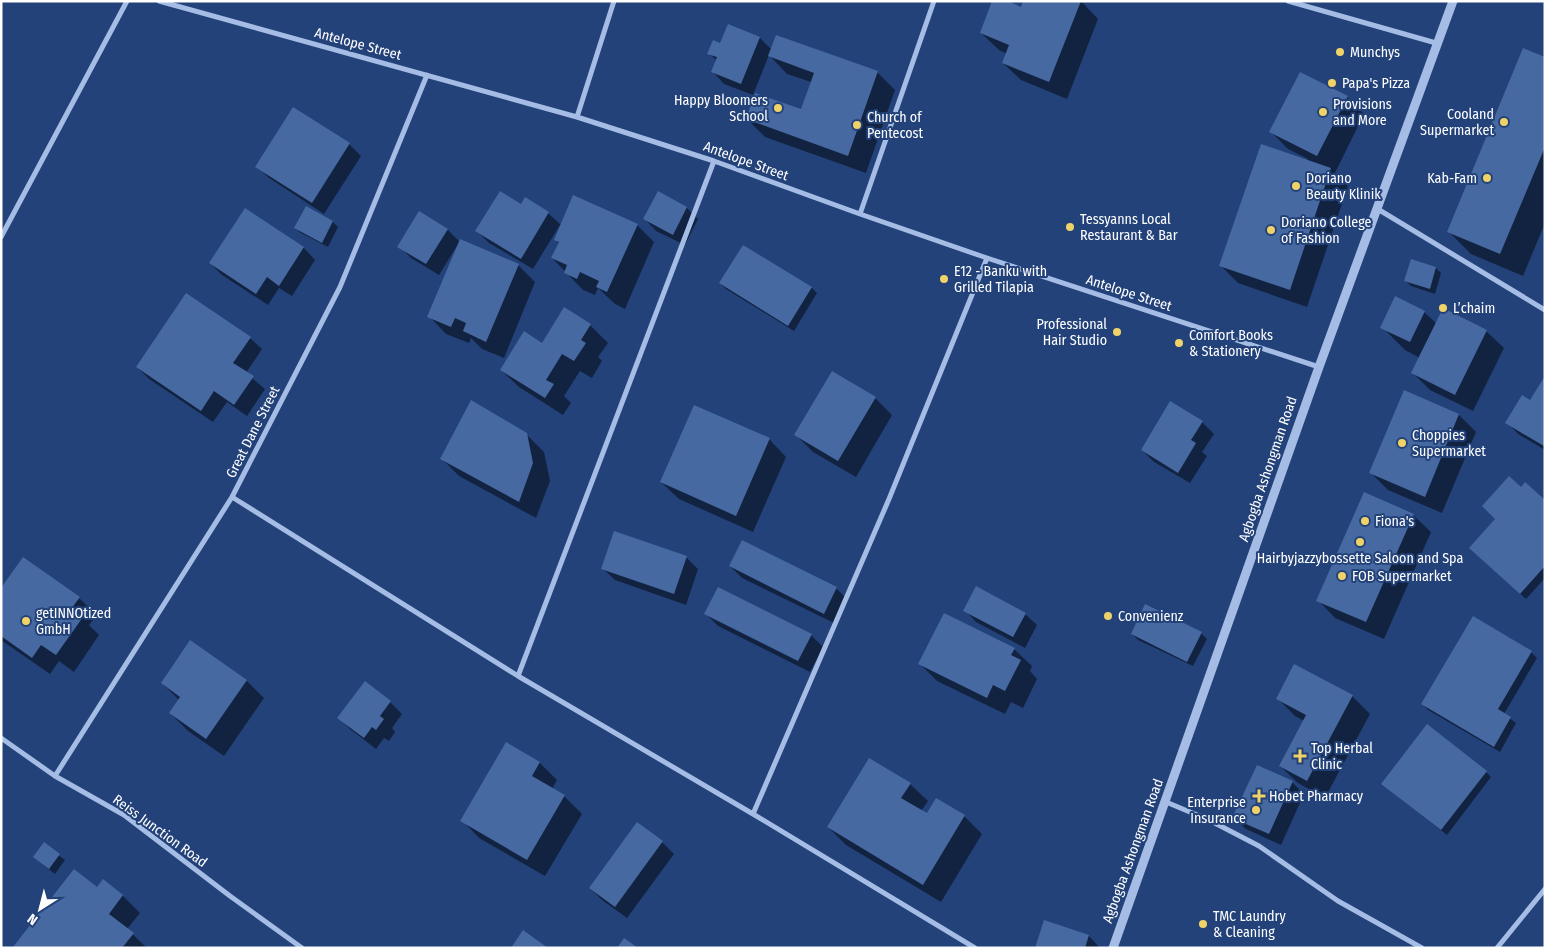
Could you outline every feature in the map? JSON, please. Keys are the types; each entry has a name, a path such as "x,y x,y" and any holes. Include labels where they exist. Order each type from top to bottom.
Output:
{"street":[{"path":"1,237 126,1"},
{"name":"Antelope Street","path":"159,1 577,117 714,161 987,258 1319,366"},
{"path":"577,117 614,1"},
{"path":"860,214 934,1"},
{"path":"1288,1 1436,43"},
{"name":"Agbogba Ashongman Road","path":"1113,948 1319,366 1453,1"},
{"name":"Great Dane Street","path":"55,776 232,497 340,287 427,75"},
{"path":"518,676 714,161"},
{"path":"1376,208 1545,310"},
{"path":"753,814 888,499 987,258"},
{"path":"232,497 518,676 753,814 975,948"},
{"name":"Reiss Junction Road","path":"1,738 55,776 124,815 302,948"},
{"path":"1166,802 1209,820 1259,846 1338,901 1422,948"},
{"path":"1497,948 1545,889"}],"building":[{"path":"992,1 1008,1 1021,7 1023,1 1081,1 1049,82 1002,63 1009,45 980,33"},
{"path":"728,24 760,37 741,84 711,72 717,57 707,54 713,40 720,43"},
{"path":"776,35 878,71 848,156 746,119 755,93 801,109 814,73 768,56"},
{"path":"1523,48 1545,57 1545,147 1500,254 1447,232"},
{"path":"1300,72 1348,96 1317,156 1269,132"},
{"path":"293,107 350,143 312,203 255,167"},
{"path":"1261,144 1331,168 1290,290 1219,266"},
{"path":"500,191 521,204 525,197 549,212 521,259 475,231"},
{"path":"658,191 687,207 673,235 643,219"},
{"path":"573,195 638,224 607,292 596,287 599,281 580,272 577,279 564,273 567,265 551,258 559,242 554,240"},
{"path":"306,206 333,221 322,243 294,228"},
{"path":"245,208 304,247 279,286 267,277 256,294 209,263"},
{"path":"419,211 448,229 426,264 397,247"},
{"path":"460,239 519,264 486,342 463,331 466,323 455,318 451,327 427,317"},
{"path":"743,245 812,287 788,326 719,283"},
{"path":"1411,259 1436,267 1430,289 1404,281"},
{"path":"186,293 251,337 233,363 254,376 234,405 214,391 201,411 136,367"},
{"path":"1395,296 1425,311 1410,342 1380,328"},
{"path":"564,307 591,324 581,340 586,343 574,361 562,354 546,380 554,384 545,398 500,370 524,331 542,343"},
{"path":"1443,308 1487,330 1455,395 1411,373"},
{"path":"832,371 876,397 838,461 794,435"},
{"path":"1545,376 1544,446 1505,423 1522,395 1530,400"},
{"path":"1404,390 1459,414 1425,497 1369,473"},
{"path":"471,400 527,433 533,463 519,502 440,459"},
{"path":"1170,401 1203,421 1191,440 1196,443 1178,473 1141,450"},
{"path":"694,405 770,438 736,516 660,482"},
{"path":"1509,476 1521,487 1525,482 1545,500 1545,566 1520,594 1469,548 1495,519 1482,506"},
{"path":"1364,492 1414,514 1366,622 1316,601"},
{"path":"614,531 687,556 674,594 601,569"},
{"path":"742,540 837,587 824,614 729,566"},
{"path":"23,557 80,597 71,609 83,617 56,655 41,645 32,658 1,636 1,588"},
{"path":"976,586 1026,613 1013,637 963,611"},
{"path":"718,587 812,634 798,661 704,614"},
{"path":"1145,604 1202,632 1187,662 1131,634"},
{"path":"944,613 1015,648 1011,655 1021,660 1005,691 993,685 987,698 918,664"},
{"path":"1473,616 1532,651 1498,709 1511,717 1494,747 1421,704"},
{"path":"190,640 247,680 206,739 169,713 180,697 161,683"},
{"path":"1294,664 1353,695 1307,781 1279,766 1306,715 1276,699"},
{"path":"365,681 391,701 380,716 384,719 376,730 372,727 364,738 337,718"},
{"path":"1427,724 1487,771 1441,830 1381,784"},
{"path":"506,742 540,762 532,776 565,795 527,860 460,821"},
{"path":"869,758 911,783 901,798 927,813 936,798 965,815 923,885 827,827"},
{"path":"1257,765 1293,781 1269,834 1232,818"},
{"path":"637,822 663,841 615,907 589,888"},
{"path":"44,842 60,854 49,869 33,857"},
{"path":"74,869 97,887 103,879 123,895 109,914 134,933 122,948 13,947"},
{"path":"1044,920 1089,935 1085,948 1035,948"},
{"path":"523,930 548,948 511,948"},
{"path":"624,938 638,948 617,948"}],"place":[{"name":"Munchys","path":"1340,52"},
{"name":"Papa's Pizza","path":"1332,83"},
{"name":"Happy Bloomers School","path":"778,108"},
{"name":"Provisions and More","path":"1323,112"},
{"name":"Cooland Supermarket","path":"1504,122"},
{"name":"Church of Pentecost","path":"857,125"},
{"name":"Kab-Fam","path":"1487,178"},
{"name":"Doriano Beauty Klinik","path":"1296,186"},
{"name":"Tessyanns Local Restaurant & Bar","path":"1070,227"},
{"name":"Doriano College of Fashion","path":"1271,230"},
{"name":"E12 - Banku with Grilled Tilapia","path":"944,279"},
{"name":"L’chaim","path":"1443,308"},
{"name":"Professional Hair Studio","path":"1117,332"},
{"name":"Comfort Books & Stationery","path":"1179,343"},
{"name":"Choppies Supermarket","path":"1402,443"},
{"name":"Fiona's","path":"1365,521"},
{"name":"Hairbyjazzybossette Saloon and Spa","path":"1360,542"},
{"name":"FOB Supermarket","path":"1342,576"},
{"name":"Convenienz","path":"1108,616"},
{"name":"getINNOtized GmbH","path":"26,621"},
{"name":"Top Herbal Clinic","path":"1300,756"},
{"name":"Hobet Pharmacy","path":"1259,796"},
{"name":"Enterprise Insurance","path":"1256,810"},
{"name":"TMC Laundry & Cleaning","path":"1203,924"}]}
